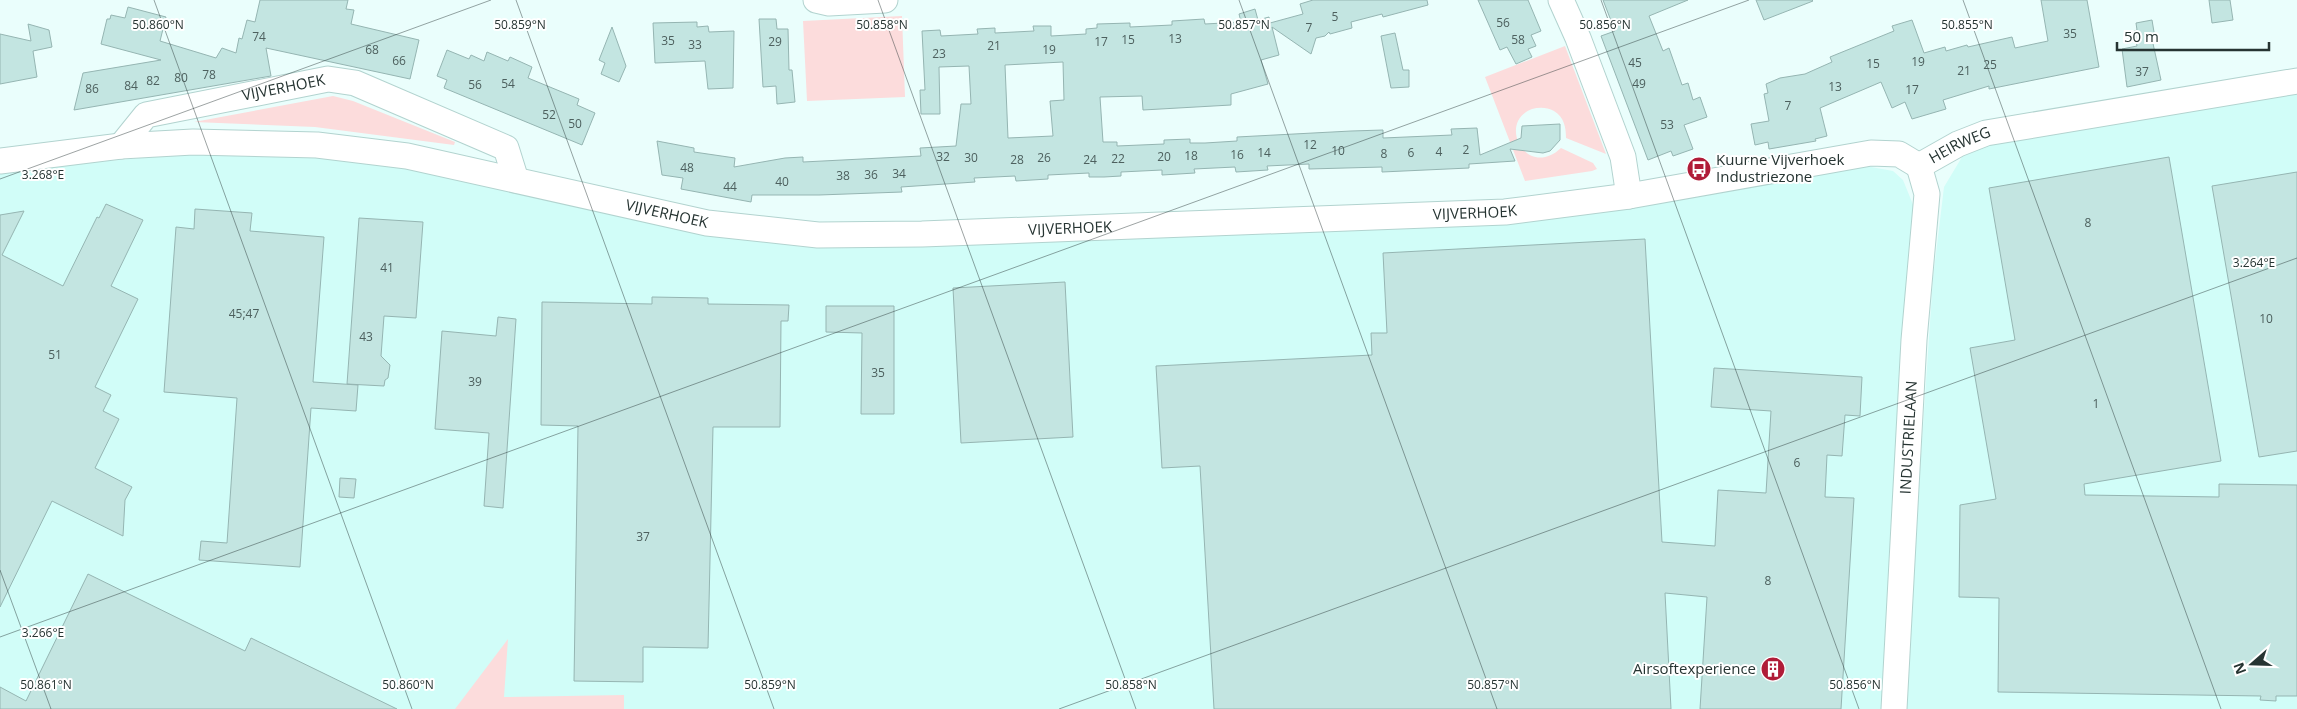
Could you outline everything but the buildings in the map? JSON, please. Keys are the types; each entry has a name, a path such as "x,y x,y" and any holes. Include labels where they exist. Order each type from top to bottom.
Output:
{"street":[{"path":"816,0 829,2 885,0"},
{"path":"1561,0 1578,38 1624,157 1629,196"},
{"name":"VIJVERHOEK","path":"121,146 146,115 328,79 355,83 506,148 516,180"},
{"name":"HEIRWEG","path":"1629,196 1871,153 1899,154 1919,166 1958,144 1986,133 2297,81"},
{"name":"VIJVERHOEK","path":"0,161 121,146 193,142 317,145 407,156 707,223 818,235 941,234 1495,212 1629,196"},
{"name":"INDUSTRIELAAN","path":"1894,709 1914,340 1927,194 1919,166"}],"shaded area":[{"path":"902,16 905,97 807,101 803,21"},
{"path":"1565,46 1606,154 1566,138 1564,123 1554,111 1543,108 1532,109 1522,116 1517,126 1516,136 1520,146 1527,153 1537,157 1549,156 1561,148 1593,163 1597,169 1525,181 1485,77"},
{"path":"2297,91 2297,709 1904,709 1933,278 1944,187 1962,157 1996,142"},
{"path":"333,96 353,101 455,142 454,145 315,127 194,122"},
{"path":"183,154 295,156 407,167 723,236 804,247 997,241 1521,218 1842,168 1871,167 1893,171 1903,180 1914,207 1882,709 0,709 0,171"},
{"path":"508,639 504,697 624,695 624,709 455,709"}],"place":[{"name":"Kuurne Vijverhoek Industriezone","path":"1699,169"},
{"name":"Airsoftexperience","path":"1773,669"}]}
